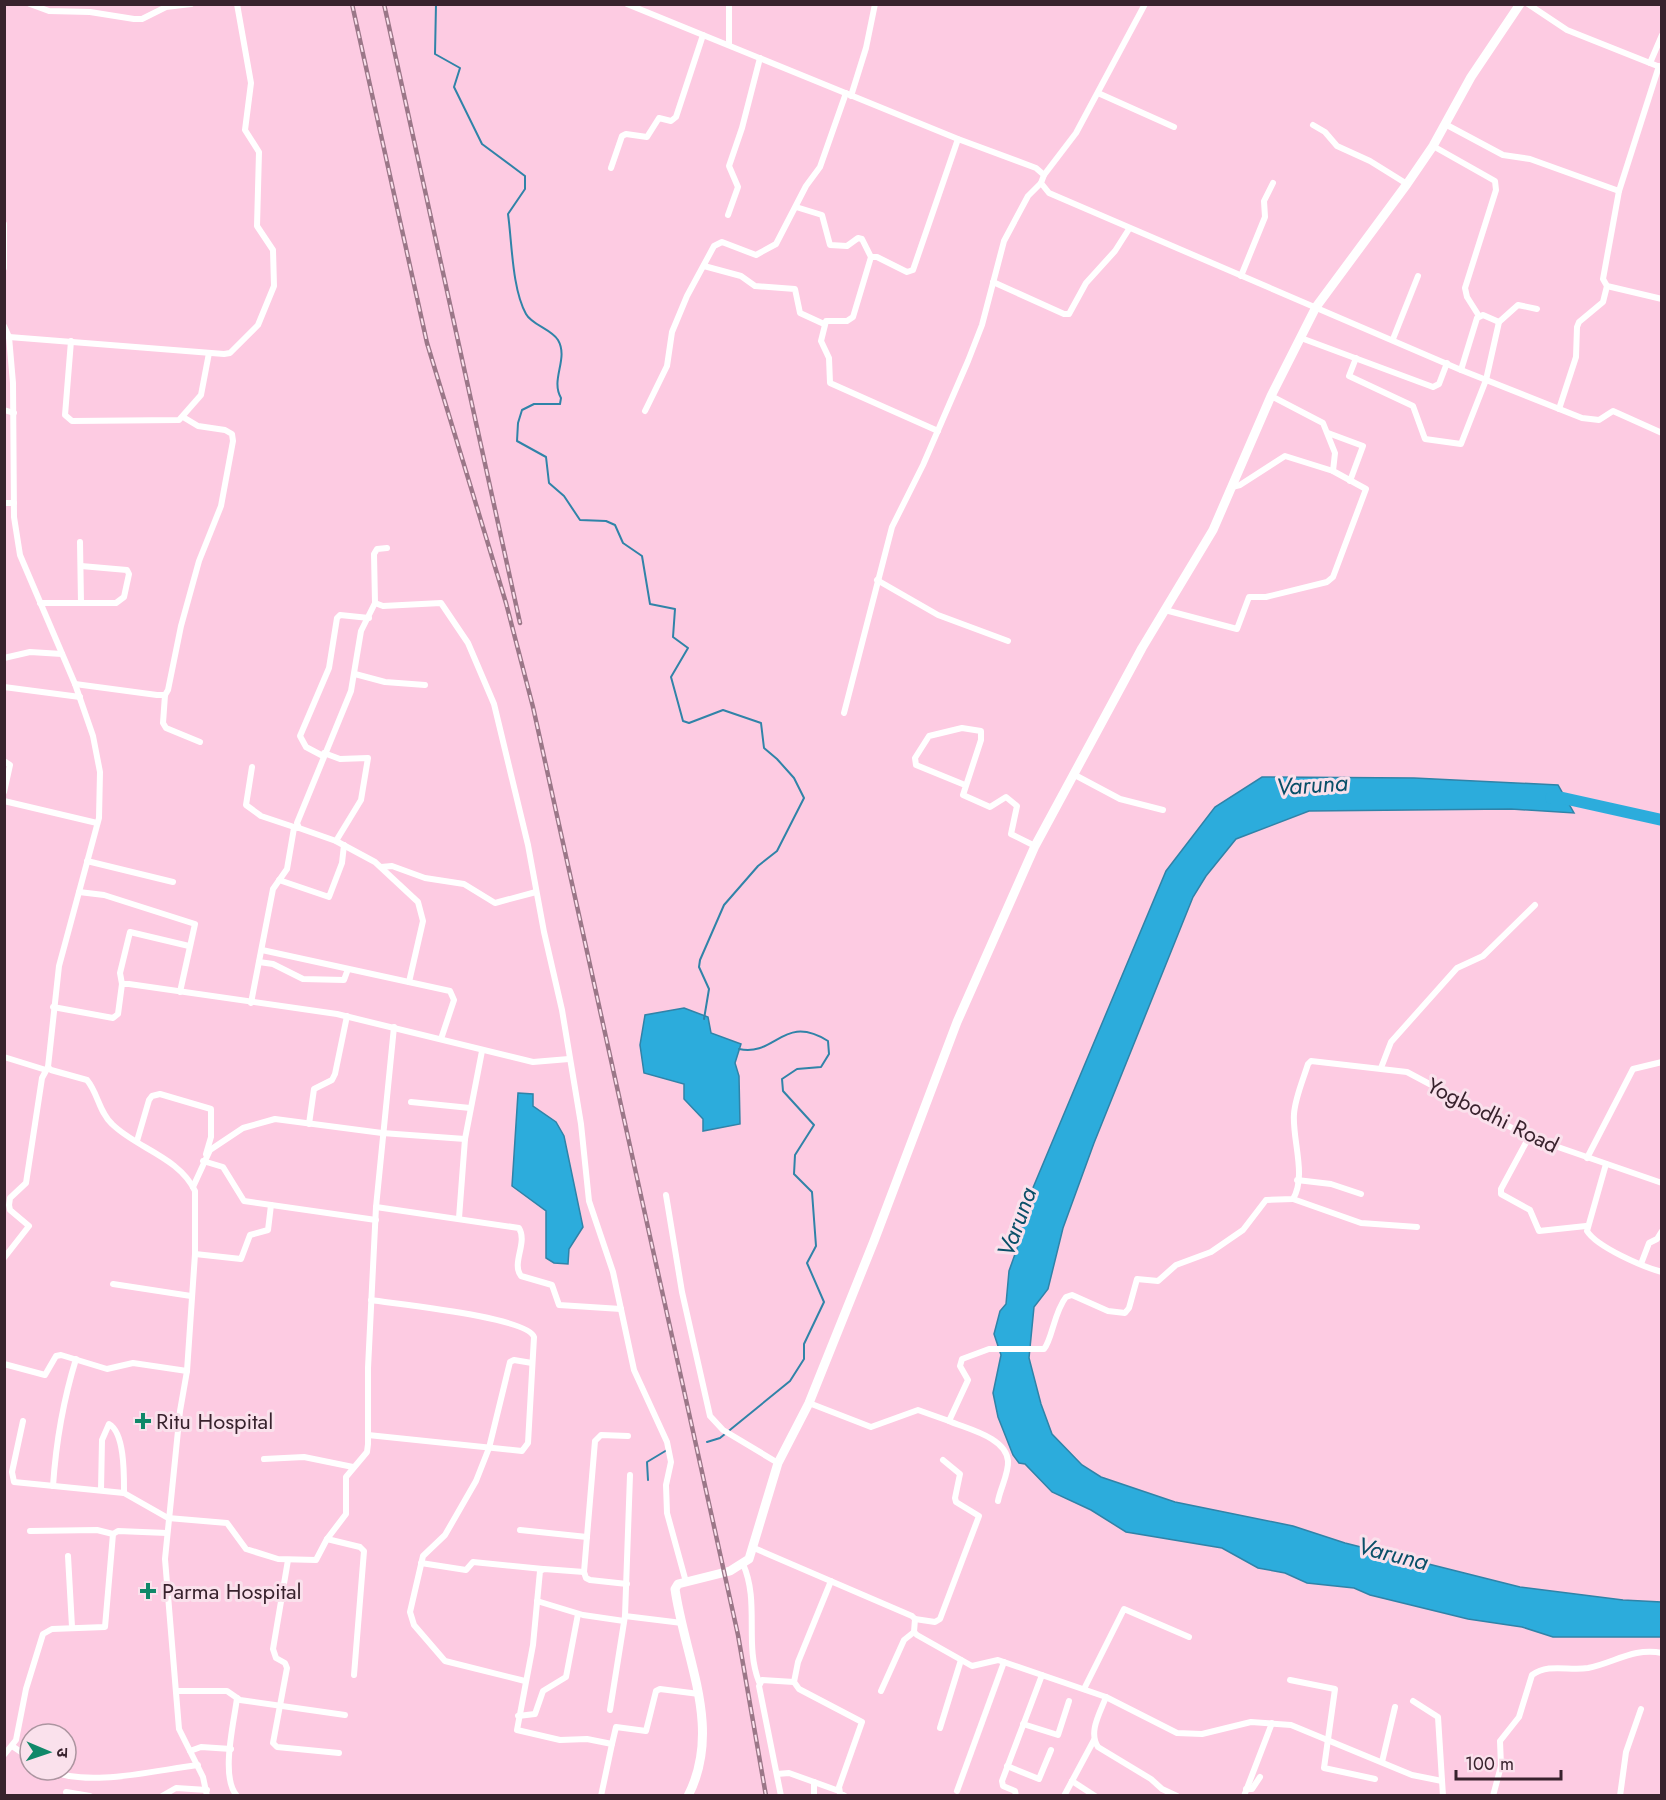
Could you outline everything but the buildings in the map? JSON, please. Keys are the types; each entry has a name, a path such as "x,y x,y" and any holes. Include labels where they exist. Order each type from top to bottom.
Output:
{"street":[{"path":"30,4 49,11 90,12 134,19 142,19 166,7 191,4"},
{"path":"9,337 230,353 258,325 274,286 273,250 257,226 259,152 245,130 251,83 237,4"},
{"path":"627,4 958,139 1036,168 1044,175"},
{"path":"729,4 729,45"},
{"path":"645,411 669,360 672,332 690,290 718,242 756,255 773,247 823,161 866,48 875,4"},
{"path":"844,713 892,528 938,431 982,326 1004,241 1028,196 1041,183 1044,175 1068,145 1145,4"},
{"path":"688,1796 698,1772 704,1743 699,1694 675,1590 678,1584 730,1571 743,1564 754,1548 778,1463 809,1403 874,1241 957,1022 1035,846 1165,610 1210,535 1271,396 1316,307 1433,146 1471,77 1520,4"},
{"path":"1528,4 1568,30 1660,67 1619,191 1605,264 1603,279 1607,286 1603,302 1576,327 1576,357 1559,409"},
{"path":"611,168 622,136 626,134 647,137 658,118 670,121 676,117 704,35"},
{"path":"1650,63 1662,35"},
{"path":"728,215 738,187 730,171 730,161 742,128 760,58"},
{"path":"1098,93 1174,127"},
{"path":"1445,124 1503,154 1530,159 1619,191"},
{"path":"1313,125 1325,132 1337,146 1370,161 1407,184"},
{"path":"871,257 878,257 908,272 913,270 958,139"},
{"path":"1433,146 1493,178 1496,185 1465,288 1467,297 1479,316 1499,322"},
{"path":"1041,183 1049,193 1129,229 1393,339 1461,370 1582,418 1599,420 1613,411 1662,433"},
{"path":"1241,276 1265,217 1264,201 1273,183"},
{"path":"796,207 822,215 830,245 847,246 858,238 862,239 871,257 853,317 847,321 829,320 824,324 821,341 829,358 830,383 938,431"},
{"path":"4,224 4,268"},
{"path":"993,282 1025,299 1069,314 1086,284 1129,229"},
{"path":"704,266 741,276 755,286 795,289 800,313 824,324"},
{"path":"1393,339 1418,276"},
{"path":"1607,286 1662,299"},
{"path":"1356,358 1349,373 1352,378 1413,406 1425,439 1457,445 1463,441 1486,380 1499,322 1518,306 1537,309"},
{"path":"1461,370 1479,316"},
{"path":"4,326 9,337 14,412 14,503 20,555 80,697 93,736 100,772 97,823 59,966 47,1069 38,1102 26,1183 10,1198 10,1209 29,1226 4,1258"},
{"path":"1301,338 1433,387 1439,384 1447,363"},
{"path":"70,341 65,415 68,419 173,422 183,417 201,395 209,353"},
{"path":"1271,396 1323,423 1336,458 1333,471"},
{"path":"4,410 14,412"},
{"path":"183,417 202,428 225,430 232,435 221,506 199,561 181,626 170,685 165,694 163,723 166,728 200,742"},
{"path":"1328,433 1363,446 1350,481"},
{"path":"1165,610 1237,629 1249,597 1266,597 1330,580 1366,492 1363,486 1333,471 1285,456 1240,486 1232,487"},
{"path":"4,503 14,503"},
{"path":"80,542 81,603"},
{"path":"251,1003 273,889 287,869 298,817 351,691 361,631 375,603 374,554 377,549 387,548"},
{"path":"40,603 120,602 124,597 129,574 122,568 81,566"},
{"path":"877,580 929,610 1008,640"},
{"path":"375,603 383,606 441,603 468,643 494,704 562,1010 580,1116 590,1201 613,1272 634,1370 667,1442 671,1462 666,1485 668,1513 686,1582"},
{"path":"336,841 361,800 368,758 340,759 324,754 306,747 300,736 329,668 337,618 340,615 369,618"},
{"path":"4,658 30,652 62,654"},
{"path":"355,674 379,681 425,685"},
{"path":"75,684 165,694"},
{"path":"4,687 80,697"},
{"path":"965,785 916,765 915,758 928,736 962,728 981,731 981,740 963,795 990,807 1006,797 1015,802 1017,806 1010,830 1011,834 1035,846"},
{"path":"4,761 10,765 4,792"},
{"path":"252,767 245,799 246,805 261,816 344,845 381,867 420,907 423,921 409,982"},
{"path":"1073,774 1120,799 1162,810"},
{"path":"4,801 97,823"},
{"path":"279,880 329,897 342,863 344,845"},
{"path":"87,861 172,882"},
{"path":"381,867 392,866 425,878 464,885 495,903 536,892"},
{"path":"79,892 104,895 195,924 180,992"},
{"path":"1381,1068 1391,1042 1457,968 1483,956 1535,905"},
{"path":"53,1007 113,1018 118,1014 122,984 120,973 130,932 189,946"},
{"path":"262,950 444,988 453,994 441,1039"},
{"path":"259,962 273,964 303,979 344,980 348,969"},
{"path":"122,984 347,1016 465,1044 482,1051 543,1063 569,1059"},
{"path":"309,1124 314,1089 332,1080 335,1074 347,1016"},
{"path":"4,1480 124,1493 168,1518 227,1523 246,1549 288,1560 316,1560 327,1539 346,1514 346,1477 367,1452 376,1207 394,1027"},
{"path":"459,1218 465,1139 482,1051"},
{"path":"4,1057 87,1080 107,1119 160,1156 193,1187"},
{"name":"Yogbodhi Road","path":"1297,1180 1294,1112 1308,1064 1317,1061 1407,1072 1529,1137 1662,1184"},
{"path":"1587,1158 1633,1069 1662,1062"},
{"path":"137,1141 152,1096 160,1094 211,1109 211,1137 193,1187 195,1254 187,1371 180,1411 165,1559 179,1729 198,1765 207,1793 176,1788 162,1796"},
{"path":"411,1102 470,1107"},
{"path":"206,1154 250,1125 282,1119 382,1133 465,1139"},
{"path":"1529,1137 1500,1189 1501,1194 1530,1210 1539,1231 1586,1226"},
{"path":"203,1161 223,1167 244,1201 376,1220"},
{"path":"1606,1164 1586,1226 1592,1238 1641,1264 1662,1272"},
{"path":"1293,1198 1297,1180 1331,1184 1361,1194"},
{"path":"666,1195 672,1243 710,1416 723,1430 778,1463"},
{"path":"949,1421 968,1380 960,1362 985,1350 995,1348 1044,1349 1048,1345 1053,1321 1066,1297 1078,1297 1108,1311 1125,1313 1137,1279 1158,1281 1176,1266 1210,1252 1243,1230 1266,1200 1293,1198 1360,1222 1418,1227"},
{"path":"195,1254 241,1259 250,1235 268,1230 271,1205"},
{"path":"376,1207 519,1228 523,1237 518,1273 525,1278 552,1285 560,1305 621,1309"},
{"path":"1641,1264 1649,1243 1658,1239 1662,1231"},
{"path":"113,1284 191,1296"},
{"path":"368,1435 517,1451 526,1449 534,1337 529,1330 487,1317 371,1300"},
{"path":"4,1364 45,1375 56,1356 76,1359 107,1369 133,1363 187,1371"},
{"path":"53,1486 56,1441 66,1392 76,1359"},
{"path":"525,1681 449,1663 441,1658 411,1620 421,1563 428,1551 445,1535 476,1481 489,1448 510,1362 514,1360 532,1363"},
{"path":"809,1403 863,1425 877,1425 918,1410 998,1443 1005,1450 1008,1461 998,1502"},
{"path":"14,1482 12,1472 23,1421"},
{"path":"101,1490 102,1440 109,1424 115,1429 122,1455 124,1493"},
{"path":"627,1584 590,1580 586,1578 585,1572 595,1441 597,1436 601,1435 628,1436"},
{"path":"264,1459 304,1457 353,1467"},
{"path":"754,1548 915,1619 935,1622 940,1619 979,1521 977,1514 956,1502 960,1474 943,1460"},
{"path":"610,1710 627,1584 630,1475"},
{"path":"30,1531 97,1530 113,1534 118,1531 167,1533"},
{"path":"520,1530 587,1537"},
{"path":"4,1755 12,1746 18,1733 26,1689 43,1634 52,1629 72,1627 102,1629 107,1623 113,1534"},
{"path":"327,1539 360,1547 364,1551 354,1675"},
{"path":"68,1556 72,1627"},
{"path":"288,1560 273,1648 276,1658 285,1663 287,1668 279,1705 274,1746 339,1753"},
{"path":"421,1563 466,1570 473,1562 585,1572"},
{"path":"743,1564 750,1580 752,1659 759,1682 781,1796"},
{"path":"544,1569 540,1571 533,1645 516,1725 520,1733 560,1740 587,1739 612,1744"},
{"path":"777,1774 789,1773 842,1793 862,1722 799,1689 794,1682 798,1662 831,1581"},
{"path":"537,1600 578,1614 682,1623"},
{"path":"1084,1689 1124,1610 1189,1637"},
{"path":"518,1716 535,1714 543,1691 566,1677 578,1614"},
{"path":"881,1691 904,1640 914,1632 915,1619"},
{"path":"914,1632 977,1667 993,1660 1004,1662 1106,1697 1177,1732 1202,1734 1251,1722 1291,1725 1412,1775 1442,1781"},
{"path":"1493,1796 1501,1766 1500,1741 1519,1717 1533,1675 1545,1668 1585,1668 1634,1652 1662,1653"},
{"path":"940,1728 961,1660"},
{"path":"957,1791 1004,1662"},
{"path":"1016,1796 1016,1791 1002,1784 1042,1675"},
{"path":"1290,1680 1335,1689 1329,1740 1323,1764 1325,1768 1375,1779"},
{"path":"759,1682 794,1682"},
{"path":"601,1796 616,1727 646,1731 656,1691 660,1689 699,1694"},
{"path":"177,1690 227,1691 237,1698 345,1715"},
{"path":"1064,1796 1094,1740 1094,1730 1106,1697"},
{"path":"237,1698 231,1749 230,1784 237,1796"},
{"path":"1023,1724 1058,1736 1069,1701"},
{"path":"1413,1701 1438,1717 1443,1796"},
{"path":"1382,1762 1395,1707"},
{"path":"1620,1796 1625,1756 1641,1709"},
{"path":"1245,1792 1272,1723"},
{"path":"1094,1740 1101,1749 1151,1779 1162,1789 1177,1796"},
{"path":"12,1746 18,1750"},
{"path":"190,1751 201,1748 231,1749"},
{"path":"1007,1766 1039,1779 1051,1750"},
{"path":"78,1776 99,1777 198,1765"},
{"path":"1245,1792 1252,1789 1260,1777"},
{"path":"1072,1780 1095,1796"},
{"path":"814,1782 814,1796"},
{"path":"66,1792 90,1796"}],"water":[{"path":"1262,777 1414,778 1558,785 1574,813 1511,809 1309,811 1236,839 1206,876 1193,897 1094,1143 1063,1228 1048,1289 1034,1307 1029,1358 1041,1404 1052,1434 1082,1465 1101,1477 1175,1502 1293,1526 1345,1543 1520,1587 1623,1600 1661,1602 1661,1637 1553,1637 1522,1627 1468,1619 1370,1595 1354,1588 1307,1583 1285,1573 1258,1568 1222,1548 1126,1532 1091,1510 1052,1492 1013,1455 998,1417 993,1393 1001,1355 994,1334 1000,1311 1006,1304 1009,1271 1020,1240 1021,1223 1027,1202 1166,871 1215,807"},
{"path":"684,1008 708,1017 711,1033 741,1044 735,1063 739,1076 740,1124 703,1131 703,1119 684,1099 684,1084 644,1073 640,1045 645,1015"},
{"path":"518,1093 533,1094 533,1106 556,1122 564,1136 583,1227 569,1249 568,1264 554,1263 546,1258 546,1211 512,1186"}],"waterway":[{"path":"436,4 435,54 460,68 454,87 482,144 525,176 525,189 508,214 518,292 521,304 529,318 555,336 561,347 557,384 561,398 560,404 534,404 522,410 518,423 517,441 546,457 549,483 564,496 580,520 606,521 615,525 623,543 642,556 650,604 675,609 673,637 688,648 671,677 683,721 689,723 723,710 761,723 764,748 794,778 804,798 777,851 758,866 724,905 700,960 699,967 709,989 704,1019"},
{"name":"Varuna","path":"1551,798 1563,798 1662,820"},
{"path":"707,1442 720,1438 790,1381 804,1359 804,1344 824,1302 807,1263 816,1246 812,1192 794,1174 795,1155 814,1125 783,1091 782,1079 797,1069 821,1067 829,1054 828,1041 813,1034 800,1032 790,1033 752,1050 739,1049"},
{"path":"648,1480 647,1462 667,1450"}],"railway":[{"path":"352,4 427,343 506,603 533,707 738,1635 766,1796"},
{"path":"384,4 520,623"}],"place":[{"name":"Ritu Hospital","path":"143,1421"},
{"name":"Parma Hospital","path":"148,1591"}]}
